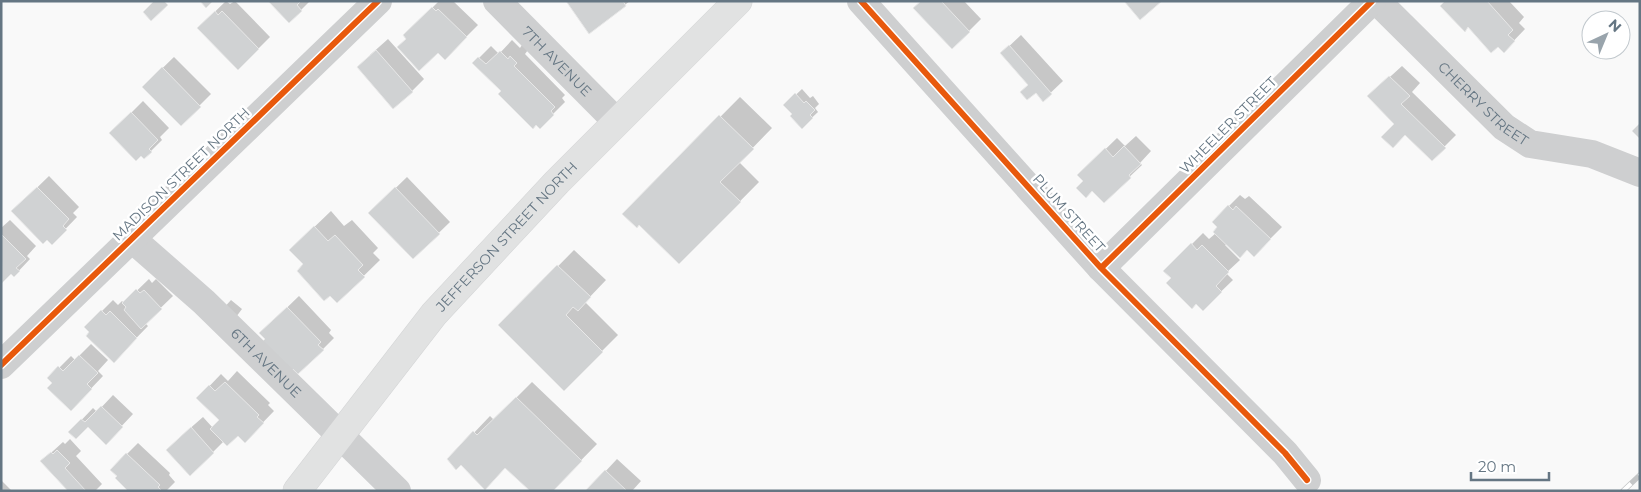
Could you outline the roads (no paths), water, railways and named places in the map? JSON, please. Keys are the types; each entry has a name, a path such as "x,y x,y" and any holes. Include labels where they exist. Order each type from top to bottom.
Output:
{"main road":[{"name":"JEFFERSON STREET NORTH","path":"297,491 339,434 434,314 616,121 738,1"}],"street":[{"name":"MADISON STREET NORTH","path":"1,365 378,1"},
{"name":"7TH AVENUE","path":"497,1 616,121"},
{"name":"PLUM STREET","path":"861,1 1101,268 1285,453 1307,480"},
{"name":"WHEELER STREET","path":"1101,268 1372,1"},
{"name":"CHERRY STREET","path":"1378,1 1504,127 1530,144 1592,154 1640,173"},
{"name":"6TH AVENUE","path":"131,238 204,302 397,491"}],"railway":[{"path":"1623,491 1640,475"}]}
